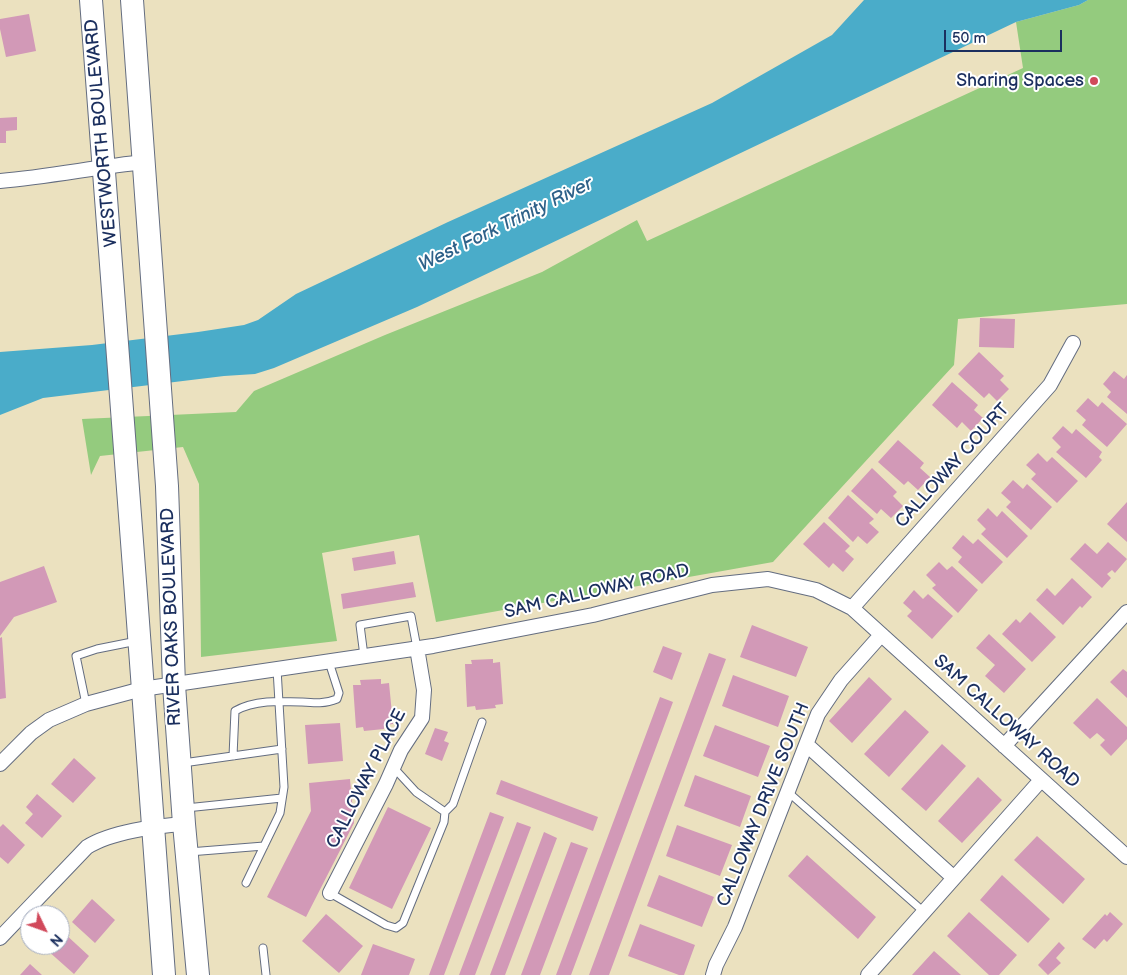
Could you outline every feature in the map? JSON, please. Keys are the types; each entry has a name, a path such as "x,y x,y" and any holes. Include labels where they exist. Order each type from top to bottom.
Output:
{"main road":[{"name":"WESTWORTH BOULEVARD","path":"91,0 113,266"},
{"path":"132,0 144,162"},
{"name":"RIVER OAKS BOULEVARD","path":"144,162 167,486 174,685 179,763 198,975"},
{"name":"RIVER OAKS BOULEVARD","path":"113,266 164,975"}],"street":[{"path":"0,181 37,178 105,166 144,162"},
{"name":"CALLOWAY COURT","path":"852,608 1050,385 1073,342"},
{"name":"SAM CALLOWAY ROAD","path":"0,764 31,733 49,720 86,704 142,689 417,648 593,615 712,585 768,579 816,590 852,608 1041,780 1125,852"},
{"path":"1004,746 1127,612"},
{"name":"CALLOWAY DRIVE SOUTH","path":"713,975 735,927 818,714 841,680 881,634"},
{"name":"CALLOWAY PLACE","path":"330,893 401,750 422,718 424,690 417,648"},
{"path":"807,745 954,878"},
{"path":"868,975 1041,780"},
{"path":"0,938 87,847 98,840 152,827 183,816"}],"lane":[{"path":"364,656 360,625 411,616 417,648"},
{"path":"86,704 76,656 97,649 140,641"},
{"path":"233,756 235,712 246,705 279,701 328,703 336,699 339,693 329,662"},
{"path":"246,883 280,812 284,787 277,669"},
{"path":"330,893 386,925 396,928 403,923 444,822 445,812 453,804 482,722"},
{"path":"179,763 282,749"},
{"path":"394,767 416,792 445,812"},
{"path":"788,792 924,912"},
{"path":"183,816 282,798"},
{"path":"186,852 264,846"},
{"path":"263,948 266,975"}],"green space":[{"path":"1088,0 1127,0 1127,304 958,319 954,365 773,562 436,622 419,535 322,553 337,641 201,657 199,484 183,447 100,456 91,475 82,419 236,412 254,391 385,335 542,272 637,220 647,241 1023,68 1016,22 1079,5"}],"water":[{"name":"West Fork Trinity River","path":"864,0 1088,0 1079,5 1016,22 417,307 274,368 255,374 43,398 0,415 0,352 92,345 198,332 244,325 258,320 296,294 448,222 712,103 832,35"}],"building":[{"path":"29,14 36,51 6,57 0,29 0,19"},
{"path":"17,117 17,130 6,131 6,143 0,143 0,118"},
{"path":"980,318 1015,319 1014,348 979,347"},
{"path":"979,352 1004,376 1000,380 1009,389 997,401 989,393 984,398 958,374"},
{"path":"1114,371 1124,379 1127,375 1127,414 1107,397 1111,392 1103,384"},
{"path":"952,382 978,405 974,410 983,418 971,431 962,422 957,428 932,405"},
{"path":"1088,398 1098,407 1102,402 1127,424 1107,447 1082,425 1086,420 1076,411"},
{"path":"1063,426 1072,434 1076,429 1102,452 1099,457 1102,460 1086,478 1056,452 1061,447 1052,438"},
{"path":"898,440 924,463 920,468 930,477 918,490 908,481 904,485 878,462"},
{"path":"1038,453 1047,462 1052,457 1078,481 1057,503 1031,479 1036,474 1026,465"},
{"path":"872,468 897,492 893,496 903,506 891,518 881,509 877,514 851,491"},
{"path":"1013,480 1023,489 1027,484 1052,507 1031,530 1006,507 1011,502 1001,493"},
{"path":"848,495 874,519 869,523 879,532 867,544 858,536 853,542 828,518"},
{"path":"1127,502 1127,542 1107,524"},
{"path":"988,508 997,517 1002,511 1028,536 1007,558 981,534 986,529 977,520"},
{"path":"824,522 850,546 845,551 854,559 843,572 833,563 829,568 803,544"},
{"path":"963,535 973,544 978,539 1003,562 982,584 958,562 962,557 952,548"},
{"path":"1108,542 1127,559 1115,573 1112,570 1107,574 1111,578 1102,588 1070,559 1085,543 1097,554"},
{"path":"394,551 396,564 354,571 352,558"},
{"path":"939,562 947,570 952,566 978,590 958,613 932,588 936,585 926,575"},
{"path":"44,566 57,602 14,617 0,636 0,582"},
{"path":"1072,578 1092,597 1082,608 1080,606 1063,625 1036,600 1047,588 1055,596"},
{"path":"413,582 416,597 343,609 341,594"},
{"path":"914,590 923,599 928,594 953,616 932,639 907,616 912,611 903,603"},
{"path":"1030,612 1056,637 1032,662 1002,634 1016,619 1020,623"},
{"path":"752,625 808,647 796,677 740,657"},
{"path":"989,634 1026,669 1004,693 985,676 995,665 976,648"},
{"path":"2,637 6,698 0,699 0,638"},
{"path":"663,646 682,653 672,680 653,672"},
{"path":"709,653 726,659 609,975 589,975"},
{"path":"493,659 493,663 500,662 503,704 495,705 496,708 476,710 475,706 467,707 465,664 472,664 471,660"},
{"path":"1123,669 1127,672 1127,698 1110,682"},
{"path":"733,675 789,696 778,727 722,706"},
{"path":"869,677 892,699 852,743 829,721"},
{"path":"381,679 381,684 389,683 393,724 384,725 384,729 364,731 363,727 356,728 353,685 361,685 360,680"},
{"path":"660,697 673,702 571,975 556,975"},
{"path":"1097,698 1127,727 1127,739 1111,756 1100,745 1105,740 1097,733 1090,739 1073,723"},
{"path":"905,710 929,732 889,777 864,754"},
{"path":"340,723 343,761 308,764 305,725"},
{"path":"715,725 770,746 758,777 703,756"},
{"path":"435,728 448,732 444,741 449,743 442,761 425,754"},
{"path":"942,744 966,766 926,811 901,789"},
{"path":"74,758 96,778 73,803 51,784"},
{"path":"695,775 751,796 740,827 684,806"},
{"path":"978,777 1002,800 962,843 938,821"},
{"path":"350,779 354,823 306,917 267,897 311,811 309,783"},
{"path":"501,780 598,817 593,831 496,794"},
{"path":"37,794 62,816 42,838 25,823 33,814 26,807"},
{"path":"388,807 431,828 392,909 349,888"},
{"path":"490,812 504,817 444,975 429,975"},
{"path":"517,822 531,827 475,975 459,975"},
{"path":"3,824 25,845 8,864 0,857 0,827"},
{"path":"677,825 732,845 720,876 666,856"},
{"path":"544,832 557,838 505,975 490,975"},
{"path":"1037,836 1085,879 1063,904 1014,860"},
{"path":"571,842 588,848 540,975 521,975"},
{"path":"807,855 876,917 858,939 788,876"},
{"path":"659,875 714,897 702,927 647,906"},
{"path":"1002,875 1050,919 1028,943 980,900"},
{"path":"92,899 115,920 95,943 72,922"},
{"path":"969,912 1017,955 999,975 989,975 947,936"},
{"path":"1110,912 1123,924 1107,942 1104,939 1095,949 1082,939 1105,914 1107,916"},
{"path":"326,914 363,946 339,973 302,941"},
{"path":"640,924 695,945 684,975 679,975 628,956"},
{"path":"70,938 89,956 74,974 53,955 70,955"},
{"path":"1059,942 1065,948 1056,958 1061,963 1048,975 1038,965"},
{"path":"373,944 415,959 409,975 361,975"},
{"path":"934,951 961,975 912,975"},
{"path":"30,964 42,975 20,975"}],"place":[{"name":"Sharing Spaces","path":"1094,81"}]}
